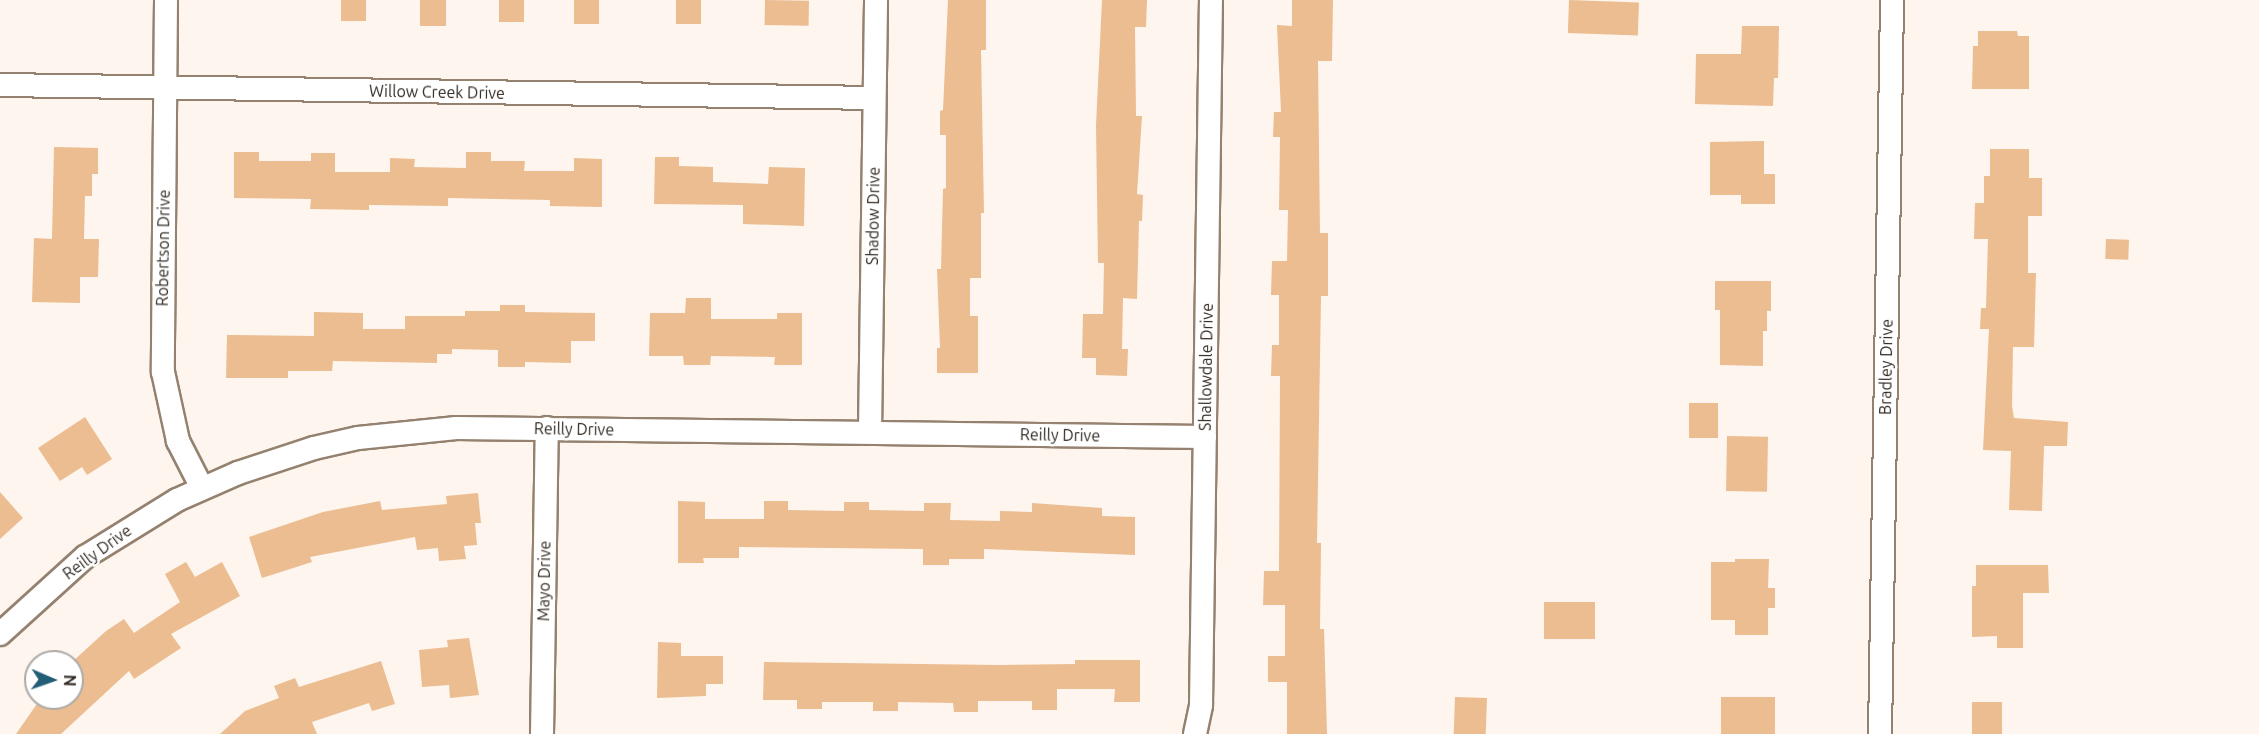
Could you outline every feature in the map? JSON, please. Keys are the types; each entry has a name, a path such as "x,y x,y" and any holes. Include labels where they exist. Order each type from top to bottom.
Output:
{"street":[{"name":"Robertson Drive","path":"166,0 163,372 178,441 202,488"},
{"name":"Shadow Drive","path":"870,432 876,0"},
{"name":"Shallowdale Drive","path":"1195,734 1201,705 1211,0"},
{"name":"Bradley Drive","path":"1880,734 1892,0"},
{"name":"Willow Creek Drive","path":"0,85 874,98"},
{"name":"Reilly Drive","path":"0,634 85,557 202,488 314,448 358,438 456,428 1205,437"},
{"name":"Mayo Drive","path":"542,734 547,428"}],"building":[{"path":"341,0 366,0 366,21 341,21"},
{"path":"420,0 446,0 446,26 420,26"},
{"path":"499,0 524,0 524,22 499,22"},
{"path":"574,0 599,0 599,24 574,24"},
{"path":"676,0 701,0 701,24 676,24"},
{"path":"765,0 809,1 809,26 765,25"},
{"path":"948,0 986,0 986,50 981,50 984,213 981,213 981,278 970,278 970,316 978,316 978,373 937,373 937,348 940,348 937,269 941,269 943,189 946,188 946,135 940,135 940,111 943,110"},
{"path":"1102,0 1147,0 1146,27 1135,27 1136,116 1142,116 1137,194 1143,195 1142,221 1139,221 1137,299 1123,298 1122,349 1128,349 1127,376 1096,375 1096,358 1082,358 1083,314 1103,314 1104,263 1098,263 1096,125"},
{"path":"1292,0 1333,0 1332,61 1318,61 1320,233 1328,233 1328,296 1321,296 1317,543 1321,543 1320,629 1324,629 1327,734 1287,734 1287,682 1268,682 1268,656 1285,656 1285,605 1263,605 1264,571 1279,571 1280,376 1271,376 1272,345 1279,345 1279,295 1271,295 1272,261 1287,261 1288,210 1279,210 1280,137 1273,137 1274,112 1281,112 1277,25 1292,26"},
{"path":"1569,0 1639,2 1638,35 1568,33"},
{"path":"1742,26 1779,26 1778,78 1774,78 1773,106 1695,104 1696,54 1741,54"},
{"path":"1978,31 2017,31 2018,36 2029,36 2029,89 1972,89 1973,46 1978,46"},
{"path":"1764,141 1764,174 1775,174 1775,204 1741,204 1741,195 1710,195 1710,142"},
{"path":"54,147 98,148 98,174 92,174 92,196 85,196 84,239 99,239 98,277 80,277 80,303 32,302 34,238 52,239"},
{"path":"1990,149 2029,149 2029,178 2042,178 2042,216 2028,216 2028,273 2036,273 2034,347 2013,347 2012,406 2014,418 2068,422 2067,446 2044,446 2042,511 2009,510 2011,451 1983,450 1989,329 1980,329 1981,308 1986,308 1988,239 1974,239 1975,203 1984,203 1984,176 1990,176"},
{"path":"234,152 259,152 259,161 311,161 311,153 335,153 335,172 390,172 390,158 415,159 414,167 466,168 466,152 491,152 491,161 525,161 524,171 574,171 574,158 602,159 602,207 550,206 550,200 448,198 448,206 369,205 369,210 310,209 311,199 234,198"},
{"path":"655,157 679,157 679,166 713,167 713,182 768,184 769,167 805,168 804,226 743,224 743,205 654,204"},
{"path":"2106,239 2129,240 2128,260 2105,259"},
{"path":"1715,281 1771,281 1771,311 1767,311 1767,331 1763,331 1763,366 1720,365 1720,310 1715,310"},
{"path":"686,298 711,298 711,319 777,319 777,313 802,313 802,365 774,365 775,357 711,356 710,365 684,365 683,356 649,356 650,313 685,313"},
{"path":"500,305 525,305 525,312 595,313 595,341 571,341 571,363 525,362 525,367 498,367 498,350 452,349 452,354 437,354 437,363 333,361 332,371 288,371 288,378 226,378 227,335 314,336 314,312 363,313 363,329 405,329 405,316 465,316 465,311 500,311"},
{"path":"1689,403 1718,403 1718,438 1689,438"},
{"path":"85,417 112,459 87,475 82,467 60,481 38,448"},
{"path":"1727,436 1768,437 1767,492 1726,491"},
{"path":"0,492 23,518 0,539"},
{"path":"478,493 481,523 475,523 477,545 464,546 466,559 439,561 438,548 417,550 415,537 310,557 312,562 262,578 249,537 323,512 380,501 382,510 447,504 446,496"},
{"path":"678,501 705,502 705,519 764,519 764,501 788,501 788,510 844,511 844,502 869,502 869,510 924,511 924,503 951,503 950,520 1000,521 1000,511 1032,512 1032,503 1102,508 1102,516 1135,517 1135,555 984,549 984,559 949,559 949,565 923,565 923,549 739,547 739,558 703,558 704,563 678,563"},
{"path":"1735,559 1769,559 1768,588 1775,588 1775,608 1768,608 1768,635 1735,635 1735,620 1711,620 1711,562 1735,562"},
{"path":"186,562 195,577 222,562 240,596 171,634 181,648 134,679 129,671 61,734 16,734 33,710 84,710 84,651 106,631 124,619 134,633 180,602 165,574"},
{"path":"1976,565 2048,565 2049,593 2023,593 2023,648 1997,648 1997,636 1972,637 1972,586 1976,586"},
{"path":"1544,602 1595,602 1595,639 1544,639"},
{"path":"469,638 479,695 450,698 449,685 422,687 419,650 448,647 447,640"},
{"path":"658,642 681,643 681,656 723,656 723,684 706,684 706,696 657,698"},
{"path":"1075,660 1140,660 1140,702 1114,702 1115,689 1057,689 1057,710 1032,710 1032,701 978,701 978,712 954,712 953,703 898,702 898,711 873,711 873,702 822,702 822,709 797,709 797,700 763,700 764,662 999,665 1075,664"},
{"path":"381,661 395,704 372,711 369,703 312,722 317,734 220,734 245,711 279,698 274,686 295,678 299,687"},
{"path":"1455,697 1487,698 1486,734 1454,734"},
{"path":"1721,697 1775,697 1775,734 1721,734"},
{"path":"1972,702 2002,702 2002,734 1972,734"}]}
